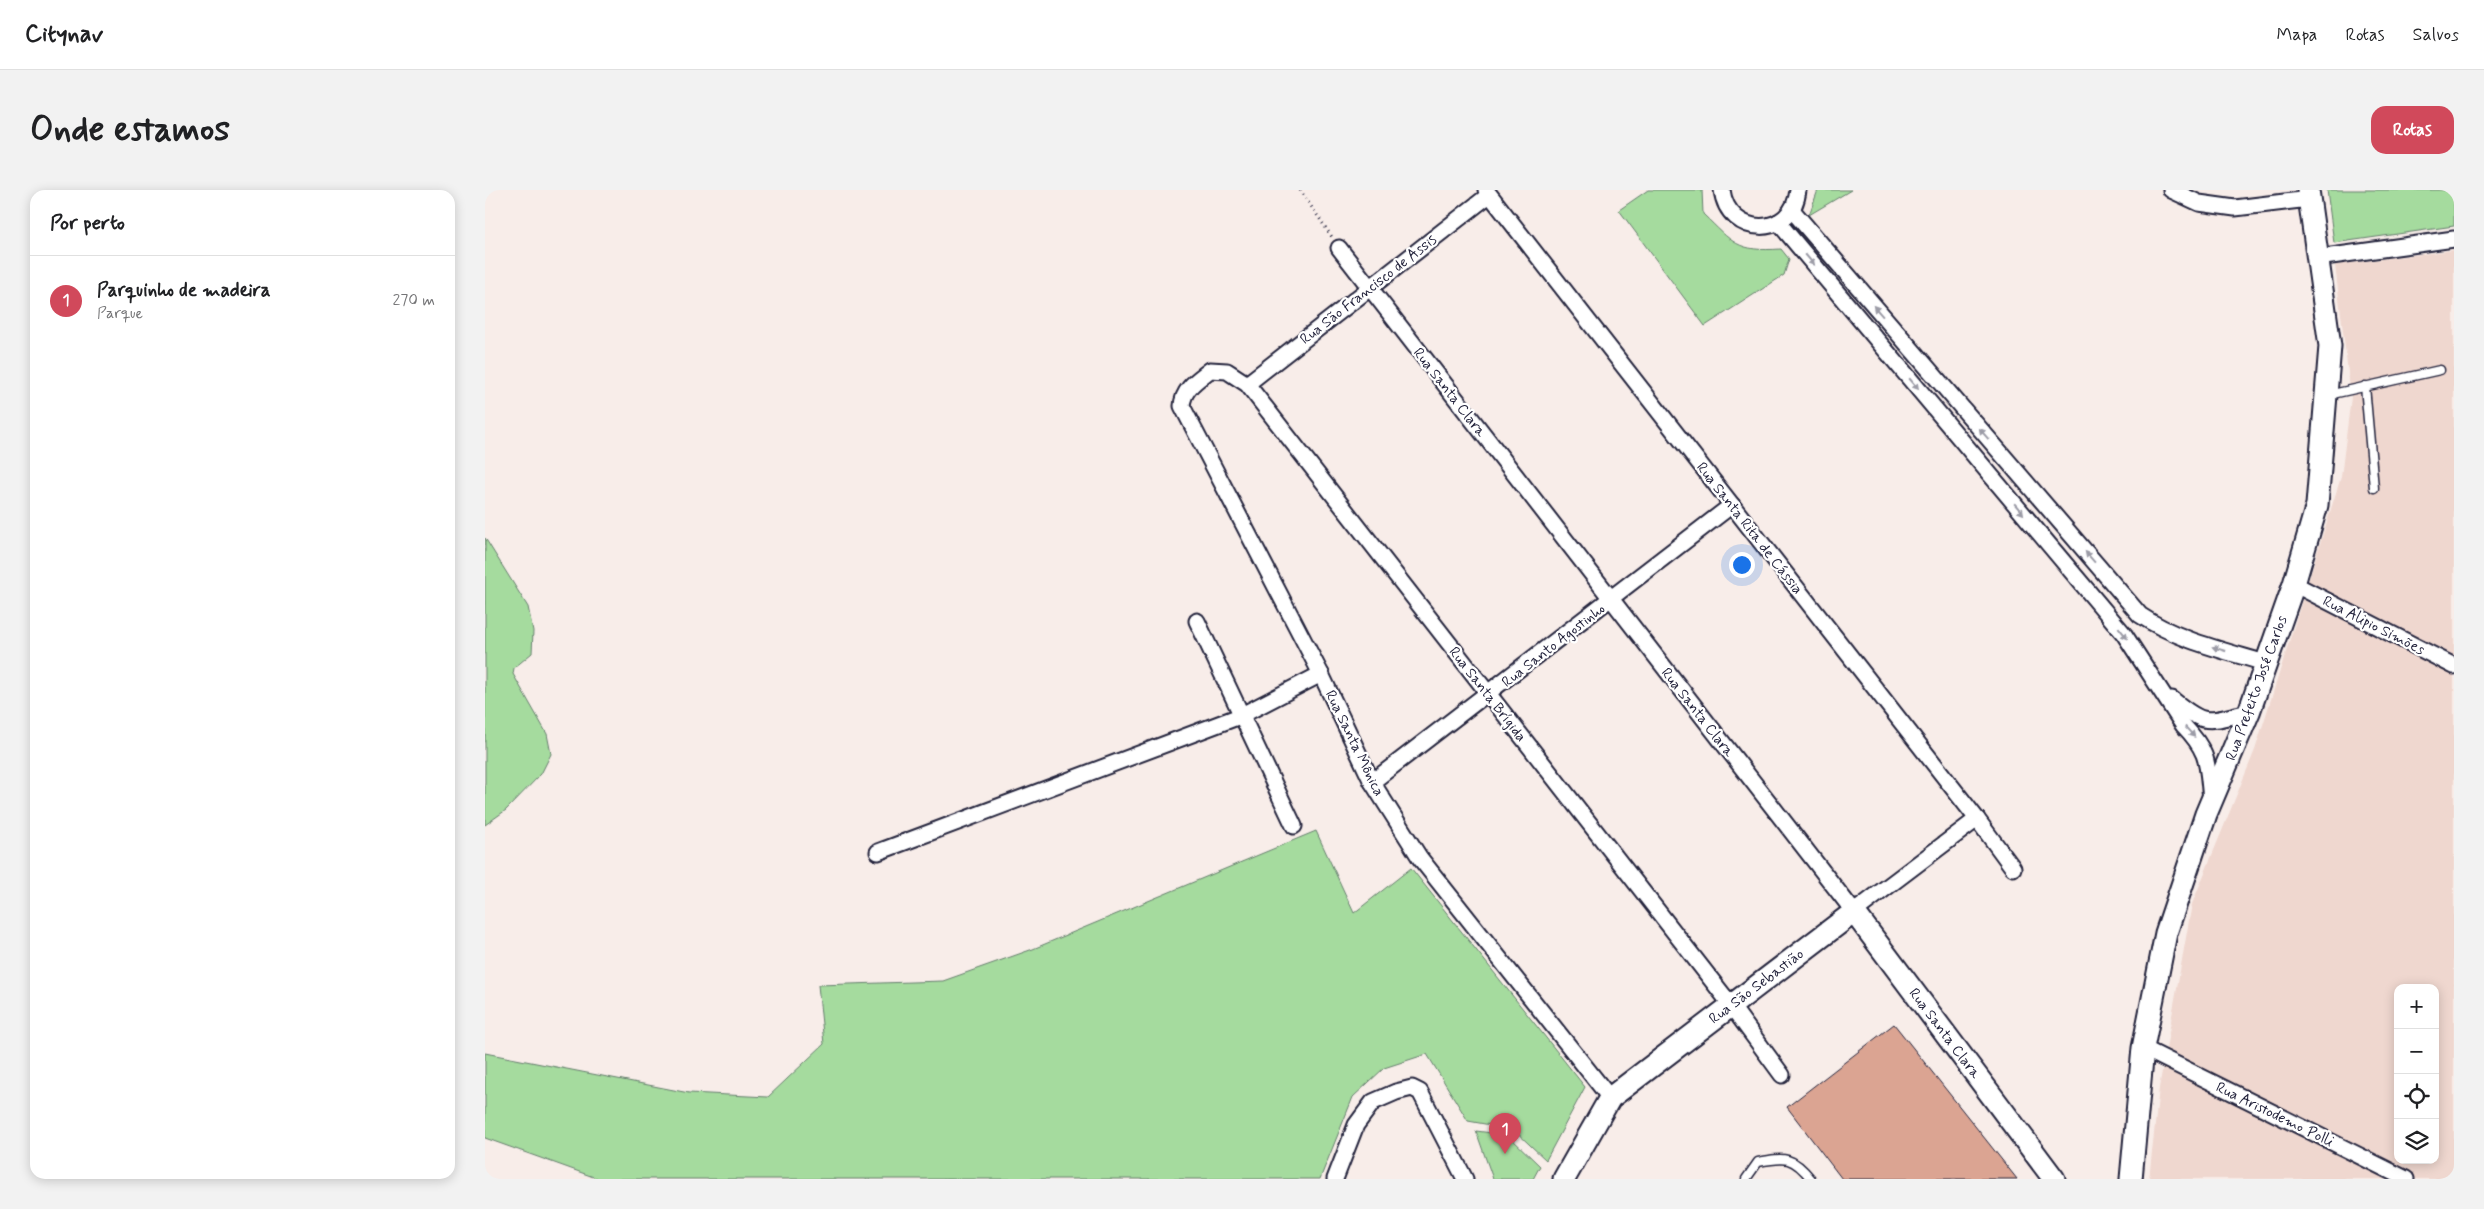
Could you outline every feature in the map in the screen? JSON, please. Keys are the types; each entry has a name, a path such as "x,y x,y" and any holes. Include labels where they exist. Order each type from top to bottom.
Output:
{"main road":[{"name":"Rua Prefeito José Carlos","path":"2131,1179 2143,1048 2166,933 2212,802 2249,712 2294,584 2317,505 2328,395 2330,346 2309,194"},
{"name":"Rua São Sebastião","path":"1564,1179 1611,1098 1854,912"},
{"name":"Rua Santa Clara","path":"1854,912 2054,1179"}],"street":[{"path":"1723,190 1725,204 1732,214 1742,222 1754,226 1767,227 1779,222 1792,210 1798,190"},
{"path":"2171,190 2199,203 2235,208 2309,194"},
{"name":"Rua São Francisco de Assis","path":"1247,384 1369,289 1488,192"},
{"name":"Rua Santa Rita de Cássia","path":"1488,192 1977,818 2013,868"},
{"path":"1792,210 2139,615 2157,627 2180,636 2265,663"},
{"path":"1779,222 2124,634 2183,725 2206,754 2212,802"},
{"path":"2317,258 2454,239"},
{"name":"Rua Santa Clara","path":"1339,248 1854,912"},
{"name":"Rua Santa Brígida","path":"1182,406 1183,396 1187,389 1210,370 1227,371 1247,384 1731,1006 1782,1076"},
{"name":"Rua Santa Mônica","path":"1182,406 1321,674 1372,782 1420,858 1611,1098"},
{"name":"Rua Santo Agostinho","path":"1372,782 1489,694 1732,505"},
{"name":"Rua Alipio Simões","path":"2294,584 2454,666"},
{"path":"1197,621 1294,826"},
{"path":"878,852 1241,715 1321,674"},
{"path":"2163,692 2193,716 2212,722 2249,712"},
{"name":"Rua São Sebastião","path":"1854,912 1977,818"},
{"name":"Rua Aristodemo Polli","path":"2143,1048 2406,1179"},
{"path":"1335,1179 1356,1125 1373,1102 1396,1092 1412,1088 1420,1092 1465,1179"}],"lane":[{"path":"2328,395 2440,370"},
{"path":"2365,386 2374,488"},
{"path":"1746,1179 1759,1162 1783,1158 1801,1167 1811,1179"}],"path":[{"path":"1300,190 1339,248"}],"shaded area":[{"path":"2454,250 2454,1179 2149,1179 2159,1088 2192,904 2255,750 2341,477 2351,397 2335,265"}],"green space":[{"path":"1648,190 1702,190 1703,214 1729,239 1737,244 1754,249 1781,249 1789,259 1784,275 1705,326 1619,210"},
{"path":"1818,190 1851,190 1809,215"},
{"path":"2327,190 2454,190 2454,226 2334,243"},
{"path":"485,538 528,607 533,631 532,653 514,668 513,674 547,734 551,754 541,774 506,810 485,825"},
{"path":"1316,831 1354,913 1411,868 1585,1087 1546,1160 1513,1129 1468,1121 1427,1054 1384,1068 1353,1097 1320,1179 599,1179 485,1138 485,1053 689,1093 768,1097 824,1044 818,985 943,981 1033,949"},
{"path":"1476,1131 1508,1135 1540,1166 1533,1179 1493,1179"}],"building":[{"path":"1894,1024 2017,1179 1842,1179 1787,1107"}],"place":[{"name":"Parquinho de madeira","path":"1505,1154"}]}
